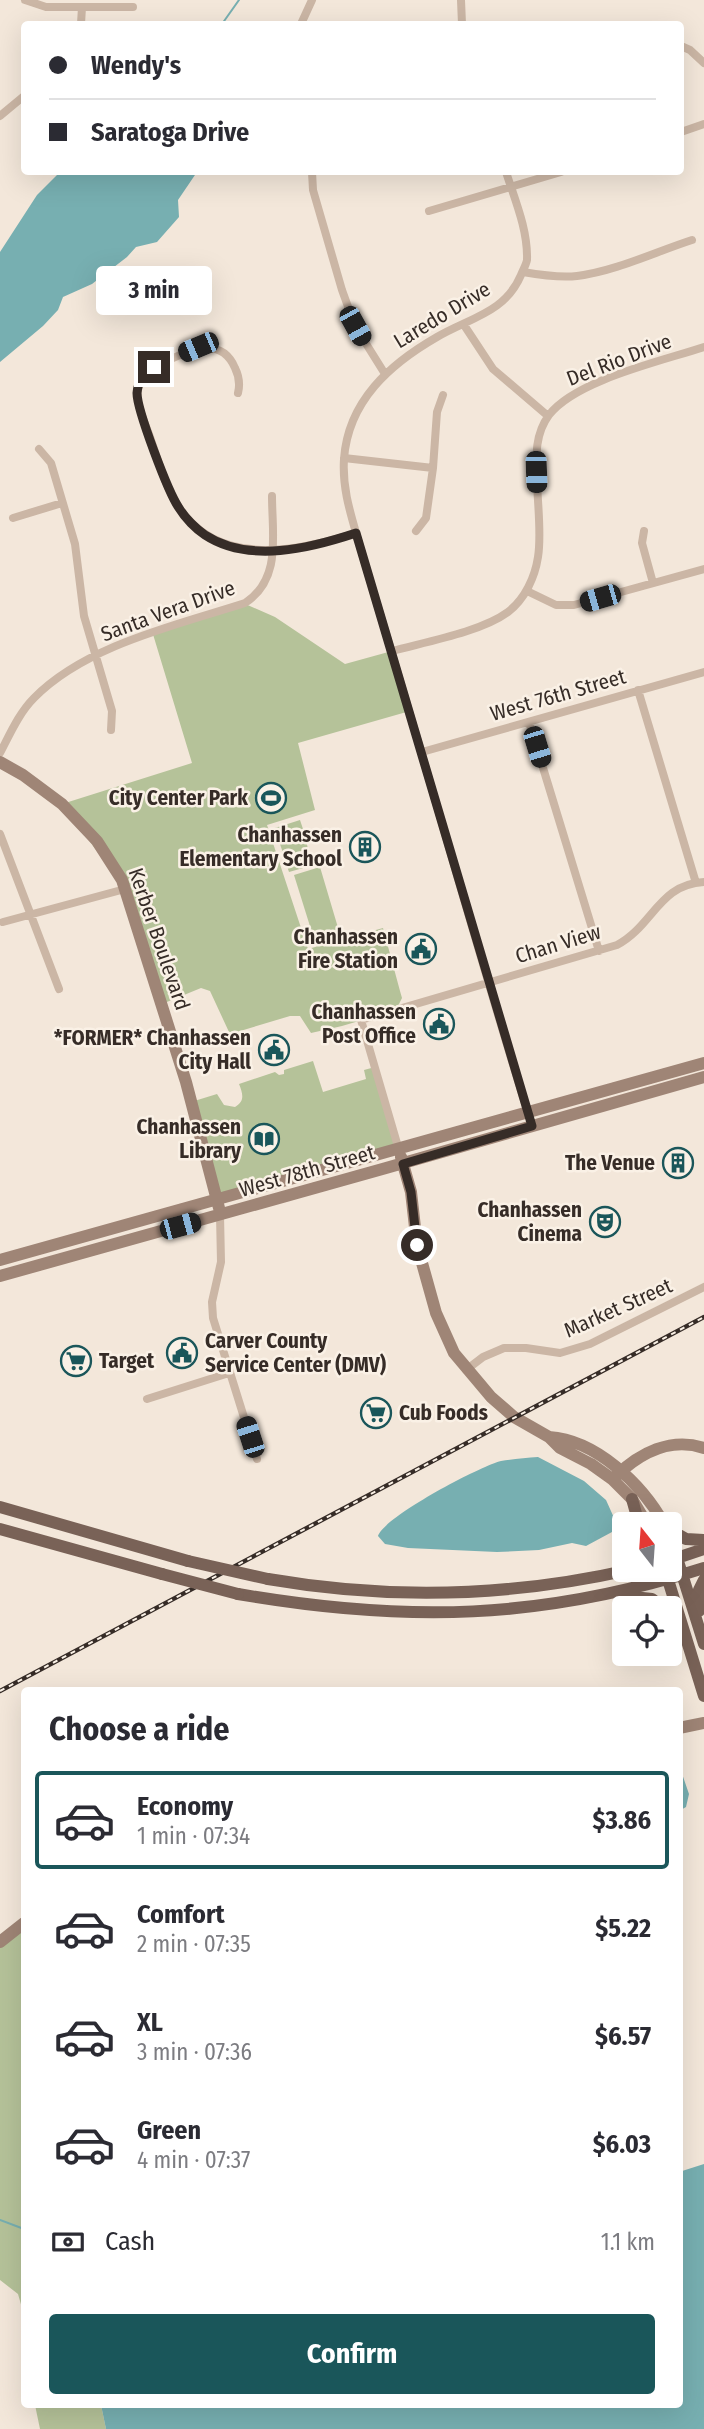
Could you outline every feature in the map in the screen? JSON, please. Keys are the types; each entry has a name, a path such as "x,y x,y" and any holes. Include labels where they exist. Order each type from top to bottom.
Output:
{"main road":[{"path":"632,1499 636,1512"},
{"path":"0,1507 188,1561 268,1579 351,1590 427,1594 494,1591 612,1574"},
{"path":"0,1529 238,1594 329,1608 411,1614 516,1609 612,1597"},
{"path":"682,1536 704,1540"},
{"path":"682,1556 704,1549"},
{"path":"702,1638 683,1575 704,1568"},
{"path":"591,1578 612,1569"},
{"path":"702,1638 698,1597 704,1580"},
{"path":"598,1597 642,1582"},
{"path":"668,1582 704,1696"},
{"path":"682,1636 689,1648"}],"street":[{"path":"25,0 47,7 133,7"},
{"path":"302,21 312,0"},
{"path":"461,0 462,21"},
{"path":"81,21 82,7"},
{"path":"684,48 704,63"},
{"path":"0,116 21,98"},
{"path":"684,131 704,124"},
{"path":"312,175 313,190 355,326 385,374"},
{"path":"507,175 524,232 527,263 523,272 576,276 692,240"},
{"path":"429,211 552,175"},
{"name":"Laredo Drive","path":"523,272 514,291 493,308 417,349 375,382 361,403 351,426 344,458 346,501 530,1120"},
{"path":"464,325 493,369 548,416"},
{"path":"237,393 240,384 229,357 219,350 204,347 198,347 154,367 141,379 137,391 141,413 180,510 206,536 246,549 301,549 356,533"},
{"name":"Del Rio Drive","path":"392,651 486,624 509,611 527,591 539,554 536,445 548,416 582,388 704,347"},
{"path":"416,531 426,518 437,412 443,395"},
{"path":"39,449 51,463 75,544 84,616 112,711 111,730"},
{"path":"344,458 433,468"},
{"name":"Santa Vera Drive","path":"0,753 17,721 33,699 72,668 152,631 245,603 256,596 264,587 272,566 272,496"},
{"path":"13,518 62,503"},
{"path":"644,531 642,543 653,583"},
{"path":"527,591 556,605 574,605 704,569"},
{"name":"West 76th Street","path":"422,752 704,672"},
{"path":"638,691 700,882"},
{"path":"529,722 599,951"},
{"name":"Kerber Boulevard","path":"0,762 23,775 62,804 97,841 122,880 186,1082 218,1200 221,1262 212,1308 214,1323 257,1459"},
{"path":"0,834 59,989"},
{"name":"Chan View","path":"399,1150 361,1020 599,951 628,939 640,930 664,900 679,887 700,882"},
{"path":"4,922 125,889"},
{"name":"West 78th Street","path":"0,1276 403,1164 704,1063"},
{"name":"West 78th Street","path":"0,1260 399,1150 704,1077"},
{"path":"399,1150 411,1192 417,1245 436,1313 454,1353 466,1370 514,1417 549,1437 562,1438 588,1449 650,1503 656,1512"},
{"name":"Market Street","path":"466,1370 483,1357 504,1348 560,1353 590,1344 704,1287"},
{"path":"147,1399 229,1373"},
{"path":"617,1475 646,1452 685,1444 704,1448"},
{"path":"617,1475 640,1512"},
{"path":"683,1727 704,1723"},
{"path":"0,1942 21,1925"}],"green space":[{"name":"City Center Park","path":"243,603 275,617 345,664 392,651 410,711 298,743 315,810 267,825 308,949 383,928 402,998 396,1010 311,1033 300,1016 290,1016 229,1032 210,991 201,988 162,1004 125,889 62,804 192,763 152,631"},
{"path":"300,820 304,832 279,840 275,828"},
{"path":"305,836 308,849 284,856 280,844"},
{"path":"310,852 314,865 289,872 285,860"},
{"path":"320,867 339,931 314,939 294,875"},
{"path":"313,1061 323,1092 366,1079 364,1070 375,1067 399,1150 218,1200 191,1102 217,1094 224,1105 235,1107 242,1097 239,1084 275,1072 284,1074 284,1070"},
{"path":"21,1925 21,2304 18,2294 0,2280 0,1942"},
{"path":"36,2408 102,2408 106,2429 40,2429"}],"water":[{"path":"57,175 195,175 178,200 179,217 157,242 136,247 92,284 63,297 58,310 43,326 0,362 0,252 37,195"},
{"path":"538,1457 584,1481 606,1500 612,1513 612,1532 586,1546 572,1543 539,1550 497,1552 408,1548 385,1544 378,1536 384,1528 413,1506 501,1461"},
{"path":"683,1777 689,1794 686,1807 683,1809"},
{"path":"704,2164 704,2429 106,2429 102,2408 683,2408 683,2171"}],"waterway":[{"path":"224,21 239,0"},
{"path":"0,2220 21,2228"}],"railway":[{"path":"0,1691 704,1317"}],"place":[{"name":"City Center Park","path":"271,798"},
{"name":"Chanhassen Elementary School","path":"365,847"},
{"name":"Chanhassen Fire Station","path":"421,949"},
{"name":"Chanhassen Post Office","path":"439,1024"},
{"name":"*FORMER* Chanhassen City Hall","path":"274,1050"},
{"name":"Chanhassen Library","path":"264,1139"},
{"name":"The Venue","path":"678,1163"},
{"name":"Chanhassen Cinema","path":"605,1222"},
{"name":"Carver County Service Center (DMV)","path":"182,1353"},
{"name":"Target","path":"76,1361"},
{"name":"Cub Foods","path":"376,1413"}],"route":[{"path":"154,367 141,379 138,398 170,491 180,510 206,536 246,549 301,549 356,533 392,651 532,1126 403,1164 411,1192 417,1245"}]}
